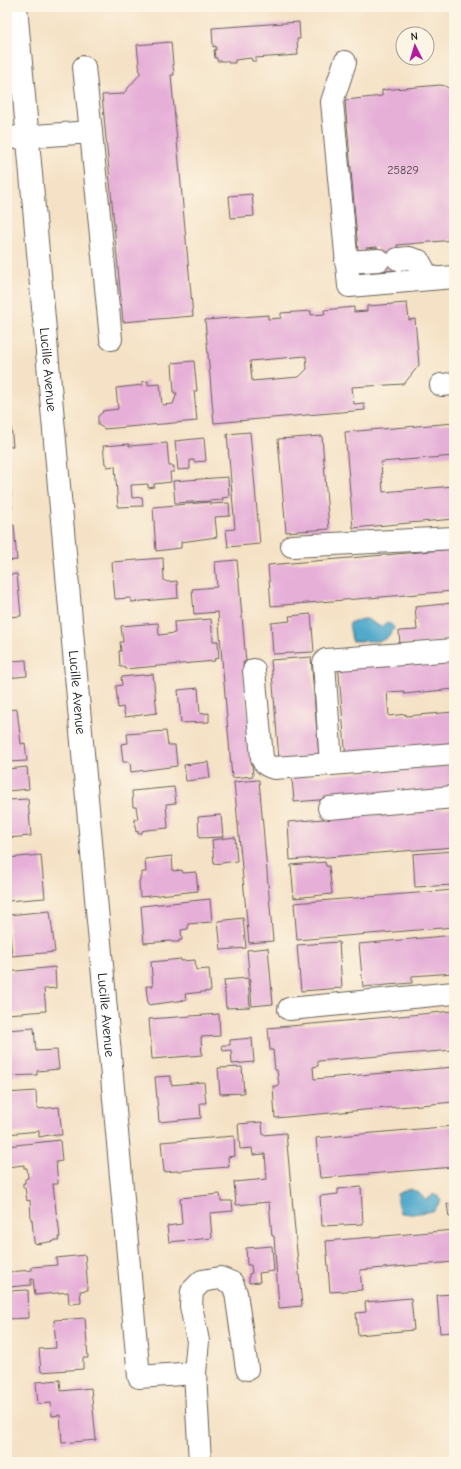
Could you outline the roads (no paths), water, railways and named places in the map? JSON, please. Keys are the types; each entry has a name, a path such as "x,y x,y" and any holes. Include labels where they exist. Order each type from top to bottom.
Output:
{"street":[{"name":"Lucille Avenue","path":"16,7 17,137 139,1378 195,1373"},
{"path":"345,62 332,102 348,286 444,278"},
{"path":"84,67 111,338"},
{"path":"17,137 91,132"},
{"path":"346,262 409,258 419,262 426,274 444,278"},
{"path":"292,546 454,538"},
{"path":"331,764 324,663 326,660 454,650"},
{"path":"254,670 262,758 264,763 269,767 274,768 331,764 454,754"},
{"path":"329,808 454,797"},
{"path":"289,1009 454,993"},
{"path":"200,1462 195,1373 198,1341 191,1306 192,1291 202,1281 220,1278 232,1283 236,1293 247,1369"}],"water":[{"path":"362,619 367,619 381,627 385,623 389,624 393,626 394,629 386,639 379,641 352,641 349,624"},
{"path":"411,1189 419,1193 425,1199 431,1197 433,1194 441,1200 434,1211 412,1214 400,1213 397,1202 397,1194"}]}
